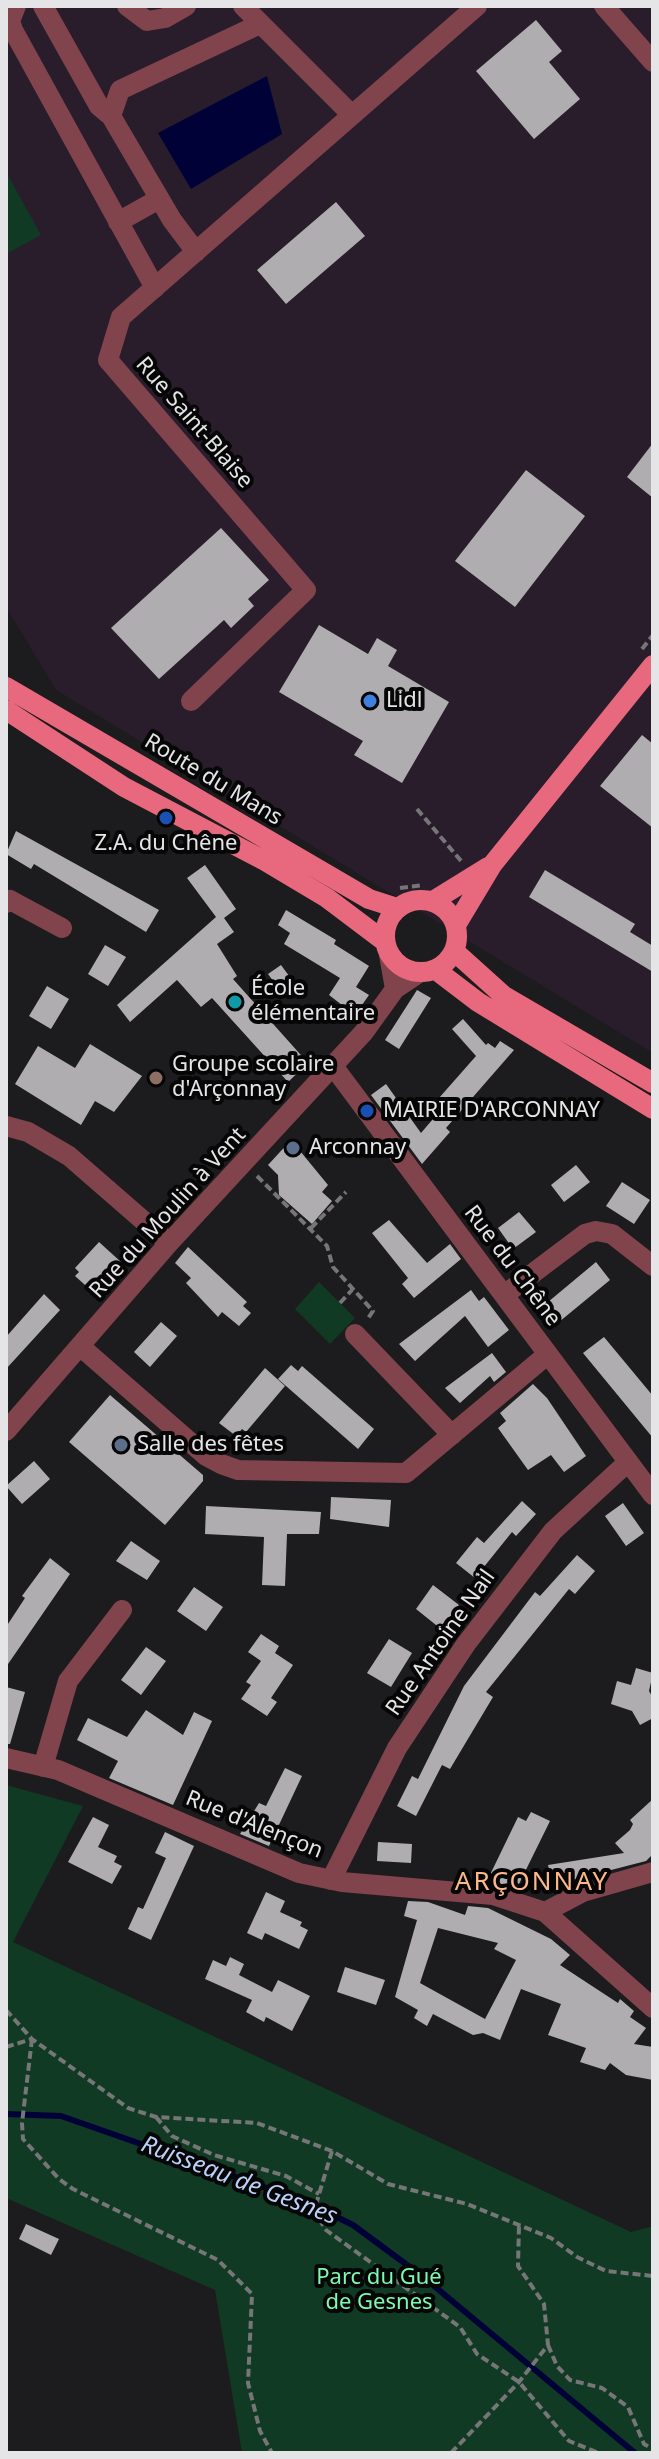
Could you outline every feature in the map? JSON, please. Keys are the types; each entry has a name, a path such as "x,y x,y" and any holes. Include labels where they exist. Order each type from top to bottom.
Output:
{"main road":[{"path":"428,972 454,951 456,925 492,865 653,665"},
{"name":"Route du Mans","path":"6,687 369,899 397,908"},
{"name":"Route du Mans","path":"6,710 124,787 302,883 359,919 387,948"},
{"path":"492,865 397,908 389,917 387,948 407,971 428,972 653,1109"},
{"path":"433,893 456,925"},
{"path":"454,951 504,996 653,1083"}],"street":[{"path":"16,6 10,21 13,30 155,288"},
{"path":"43,6 99,106 111,116 159,199 196,252"},
{"path":"127,6 147,21 165,18 186,6"},
{"path":"243,6 352,115"},
{"name":"Rue Saint-Blaise","path":"191,701 306,590 108,360 121,317 477,6"},
{"path":"604,6 653,62"},
{"path":"111,116 112,104 120,90 260,24"},
{"path":"118,222 159,199"},
{"path":"6,903 10,900 62,928"},
{"path":"387,948 395,989"},
{"name":"Rue du Moulin à Vent","path":"6,1431 169,1243 364,1032 395,989 428,972"},
{"name":"Rue du Chêne","path":"333,1066 653,1495"},
{"path":"6,1126 28,1132 69,1156 169,1243"},
{"path":"504,1295 585,1234 596,1231 612,1234 653,1266"},
{"path":"355,1334 452,1435"},
{"path":"81,1347 206,1456 238,1470 406,1473 548,1354"},
{"name":"Rue Antoine Nail","path":"331,1880 397,1748 466,1644 553,1531 628,1462"},
{"path":"43,1767 68,1681 122,1610"},
{"name":"Rue d'Alençon","path":"6,1758 58,1770 299,1873 331,1880 493,1895 545,1912"},
{"path":"653,1872 583,1892 545,1912 653,2008"}],"path":[{"path":"417,809 467,870"},
{"path":"369,899 378,888 433,893"},
{"path":"244,1163 327,1246 333,1267 373,1311 355,1334"},
{"path":"311,1228 346,1192"},
{"path":"340,1303 352,1290"},
{"path":"6,2010 32,2039 103,2093 128,2108 156,2117 257,2123 332,2151 388,2184 467,2204 551,2238 577,2257 606,2271 653,2276"},
{"path":"6,2047 32,2039"},
{"path":"32,2039 22,2123 23,2139 59,2179 218,2260 252,2294 248,2383 260,2431 272,2453"},
{"path":"156,2117 172,2136 214,2155 286,2176 319,2194"},
{"path":"332,2151 314,2211 326,2230 460,2327 477,2354 521,2380 569,2441 599,2453"},
{"path":"519,2225 518,2266 544,2304 548,2345 557,2366 570,2380 602,2388 628,2407 644,2444 653,2449"},
{"path":"451,2453 521,2380 548,2345"}],"shaded area":[{"path":"6,6 653,6 653,1053 56,690 6,607"},
{"path":"267,76 282,134 191,189 158,133"}],"green space":[{"path":"6,172 41,235 6,254"},
{"path":"319,1282 355,1318 330,1344 295,1309"},
{"name":"Parc du Gué de Gesnes","path":"6,1785 83,1806 13,1942 631,2232 653,2226 653,2453 242,2453 215,2290 6,2198"}],"building":[{"path":"536,20 562,51 549,62 580,99 534,139 476,71"},
{"path":"336,202 365,236 286,304 257,270"},
{"path":"653,443 653,498 627,477"},
{"path":"526,470 585,516 515,607 455,561"},
{"path":"221,528 269,580 248,599 254,606 231,628 224,620 159,679 111,628"},
{"path":"319,625 368,654 377,638 397,650 388,666 449,702 402,783 354,755 363,741 279,692"},
{"path":"642,735 653,744 653,828 600,786"},
{"path":"16,831 159,910 146,932 34,864 31,869 6,854"},
{"name":"École élémentaire","path":"205,865 236,909 224,918 234,932 217,944 237,976 233,979 308,1063 288,1082 212,998 201,1007 177,980 130,1022 117,1005 216,917 187,878"},
{"path":"545,870 635,924 630,932 653,946 653,972 529,897"},
{"path":"286,910 336,940 334,944 369,966 356,987 369,995 355,1015 329,995 340,978 284,944 290,933 278,925"},
{"path":"105,945 126,957 108,986 88,974"},
{"path":"281,965 295,984 282,993 268,974"},
{"path":"47,986 69,999 51,1029 29,1016"},
{"path":"417,990 431,998 399,1049 385,1040"},
{"path":"463,1019 486,1045 488,1043 495,1048 500,1041 514,1050 446,1128 450,1132 422,1164 371,1095 386,1084 421,1133 444,1106 439,1098 476,1056 452,1029"},
{"path":"90,1044 142,1076 114,1112 95,1101 81,1125 15,1084 38,1046 75,1068"},
{"path":"291,1140 328,1185 322,1192 332,1201 312,1224 279,1195 278,1175 268,1165"},
{"path":"576,1165 590,1182 564,1202 551,1185"},
{"path":"622,1182 650,1200 634,1224 606,1206"},
{"path":"519,1212 536,1232 513,1249 498,1228"},
{"path":"389,1220 427,1263 450,1244 461,1259 414,1298 402,1284 408,1278 372,1233"},
{"path":"99,1242 121,1262 94,1293 75,1276 79,1272 75,1268"},
{"path":"188,1247 247,1302 243,1306 251,1313 239,1326 222,1312 218,1317 186,1283 191,1278 175,1263"},
{"path":"596,1262 610,1280 559,1322 555,1317 546,1326 536,1312"},
{"path":"471,1290 479,1301 484,1297 509,1330 488,1347 465,1316 415,1361 399,1344"},
{"path":"44,1294 60,1310 6,1369 6,1337"},
{"path":"161,1322 177,1336 150,1367 134,1352"},
{"path":"604,1337 653,1396 653,1438 583,1353"},
{"path":"492,1353 506,1372 494,1382 490,1376 460,1403 445,1388"},
{"path":"291,1365 298,1371 302,1366 374,1429 358,1449 278,1379"},
{"path":"265,1368 285,1386 246,1432 242,1429 236,1436 219,1423"},
{"path":"533,1384 547,1398 586,1456 564,1472 551,1455 528,1470 498,1428 506,1421 500,1413"},
{"name":"Salle des fêtes","path":"110,1395 203,1475 203,1481 165,1525 69,1442"},
{"path":"34,1461 50,1479 22,1504 6,1486"},
{"path":"331,1497 391,1500 389,1527 330,1519"},
{"path":"522,1501 536,1514 516,1536 512,1532 475,1578 456,1563 477,1537 484,1543"},
{"path":"623,1503 644,1533 626,1546 605,1516"},
{"path":"206,1506 321,1512 319,1534 287,1534 285,1586 262,1585 264,1537 205,1534"},
{"path":"131,1541 160,1561 147,1580 116,1561"},
{"path":"577,1555 595,1571 575,1594 569,1589 486,1692 493,1697 450,1769 442,1765 416,1816 397,1806 412,1776 418,1779 464,1686 535,1592 540,1596"},
{"path":"50,1558 70,1574 6,1667 6,1627 25,1598 22,1596"},
{"path":"433,1585 459,1605 441,1629 416,1609"},
{"path":"194,1587 223,1607 206,1631 177,1611"},
{"path":"261,1634 279,1646 275,1653 293,1665 271,1698 277,1702 267,1716 241,1699 251,1685 246,1682 261,1661 248,1652"},
{"path":"389,1639 412,1653 391,1687 367,1673"},
{"path":"146,1647 166,1661 141,1695 121,1680"},
{"path":"636,1668 653,1673 649,1691 653,1698 653,1718 640,1725 632,1711 611,1704 617,1681 631,1685"},
{"path":"6,1687 25,1692 10,1744 6,1744"},
{"path":"146,1710 183,1735 194,1712 212,1721 173,1805 109,1778 118,1761 77,1740 88,1718 127,1737"},
{"path":"285,1768 302,1776 269,1846 240,1834 259,1803 266,1806"},
{"path":"653,1799 653,1854 646,1861 553,1885 548,1865 624,1853 615,1843 630,1830 633,1824 630,1820"},
{"path":"531,1812 550,1821 517,1888 487,1881 518,1817 526,1821"},
{"path":"93,1817 109,1825 98,1847 117,1856 114,1862 122,1866 112,1884 68,1862"},
{"path":"165,1832 194,1846 151,1940 128,1929 138,1907 143,1909 166,1858 155,1853"},
{"path":"378,1842 412,1844 411,1863 377,1861"},
{"path":"266,1892 285,1901 280,1912 302,1922 300,1926 308,1930 299,1949 265,1933 262,1940 247,1933"},
{"path":"408,1901 428,1902 465,1915 468,1906 488,1908 551,1939 570,1955 560,1965 618,2003 620,1999 634,2011 630,2017 646,2028 634,2044 653,2047 653,2080 626,2075 610,2063 605,2070 580,2062 586,2048 548,2035 561,2004 521,1989 500,2040 483,2033 473,2035 433,2014 427,2026 414,2018 418,2010 395,1997 417,1920 404,1916","holes":["438,1928 498,1943 494,1949 516,1960 485,2019 420,1983"]},
{"path":"230,1957 244,1964 239,1975 272,1992 278,1980 310,1996 292,2031 266,2017 264,2022 246,2012 252,2000 205,1979 213,1960 226,1966"},
{"path":"345,1967 385,1980 376,2005 337,1992"},
{"path":"26,2224 59,2239 51,2255 19,2239"}],"waterway":[{"name":"Ruisseau de Gesnes","path":"6,2114 61,2116 304,2201 353,2225 422,2276 635,2453"}],"place":[{"name":"Lidl","path":"370,701"},
{"name":"Z.A. du Chêne","path":"166,818"},
{"name":"École élémentaire","path":"235,1002"},
{"name":"Groupe scolaire d'Arçonnay","path":"156,1078"},
{"name":"MAIRIE D'ARCONNAY","path":"367,1111"},
{"name":"Arconnay","path":"293,1148"},
{"name":"Salle des fêtes","path":"121,1445"}],"district":[{"name":"ARÇONNAY","path":"532,1883"}]}
